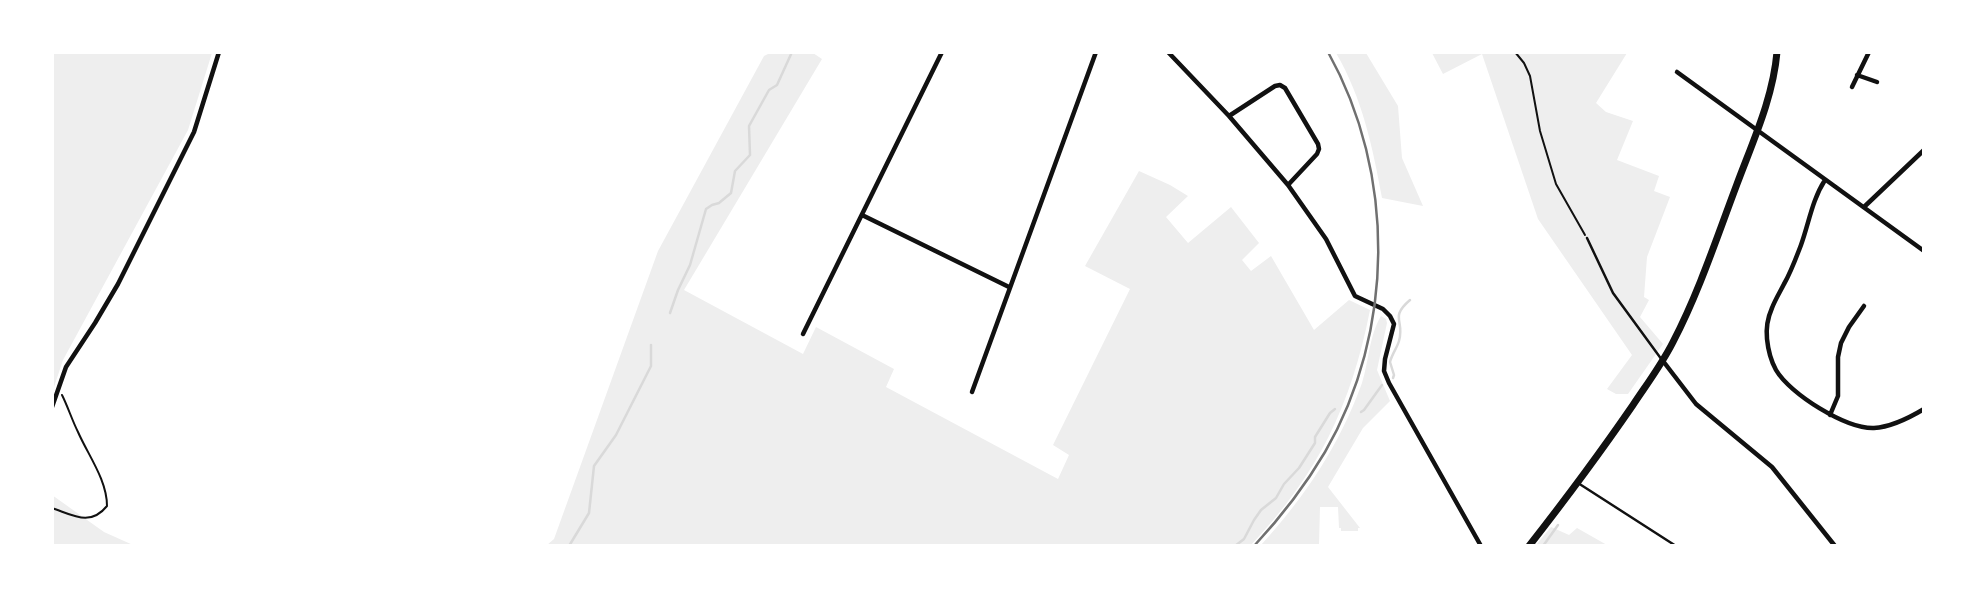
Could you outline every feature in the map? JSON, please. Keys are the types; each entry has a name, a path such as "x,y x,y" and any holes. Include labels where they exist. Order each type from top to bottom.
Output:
{"main road":[{"path":"1528,545 1577,482 1663,361 1682,324 1757,131 1776,70 1777,52"}],"street":[{"path":"52,407 66,366 118,284 194,132 219,52"},
{"path":"803,334 942,52"},
{"path":"971,392 1096,52"},
{"path":"1168,52 1229,116 1288,185 1326,239 1355,296 1383,309 1390,316 1394,324 1384,371 1481,545"},
{"path":"1852,87 1869,52"},
{"path":"1677,72 1923,251"},
{"path":"1857,75 1877,82"},
{"path":"1229,116 1275,86 1285,88 1319,149 1288,185"},
{"path":"1864,207 1923,150"},
{"path":"1825,180 1817,191 1801,244 1767,323 1766,338 1776,370 1791,388 1830,415 1853,425 1876,428 1896,424 1923,409"},
{"path":"862,215 1010,287"},
{"path":"1830,415 1838,396 1838,357 1841,343 1864,306"},
{"path":"1663,361 1696,404 1772,467 1835,545"}],"lane":[{"path":"1587,238 1613,293 1663,361"},
{"path":"1577,482 1676,545"}],"path":[{"path":"1515,52 1530,76 1540,131 1556,184 1587,238"},
{"path":"52,508 79,518 89,518 97,516 107,506 95,467 63,396 58,391"}],"shaded area":[{"path":"53,52 212,53 188,130 63,360 53,390"},
{"path":"772,52 813,53 822,59 684,290 803,354 816,327 894,369 886,387 1058,479 1069,455 1053,445 1130,289 1085,266 1139,171 1188,196 1166,217 1188,243 1231,207 1259,243 1242,260 1251,271 1271,256 1314,330 1349,300 1370,310 1353,377 1329,437 1295,492 1251,545 547,545 554,539 658,251 764,56"},
{"path":"1336,53 1366,53 1398,106 1402,158 1423,206 1382,198 1360,105"},
{"path":"1432,53 1627,53 1596,103 1606,112 1633,121 1617,160 1659,176 1654,191 1670,197 1647,257 1644,297 1649,300 1640,317 1663,344 1628,394 1616,394 1607,389 1632,355 1538,219 1482,54 1443,74"},
{"path":"1381,316 1387,323 1377,370 1390,401 1363,428 1328,487 1360,528 1358,531 1341,531 1338,507 1320,507 1319,545 1261,545 1306,489 1332,448 1362,383 1372,340"},
{"path":"52,495 104,532 133,545 53,545"},
{"path":"1551,527 1569,535 1577,528 1607,545 1536,545"}],"waterway":[{"path":"670,313 690,265 706,209 731,193 735,171 750,155 749,126 769,90 777,85 792,52"},
{"path":"1393,378 1390,362 1399,341 1399,315 1410,300"},
{"path":"569,546 589,513 594,466 616,435 651,366 651,345"},
{"path":"1361,412 1382,385"},
{"path":"1235,546 1244,539 1261,510 1276,498 1284,484 1299,468 1315,443 1315,437 1335,409"},
{"path":"1543,546 1558,525"}],"railway":[{"path":"1254,546 1292,501 1325,452 1348,405 1365,356 1375,304 1378,252 1375,200 1366,149 1350,99 1328,52"}]}
